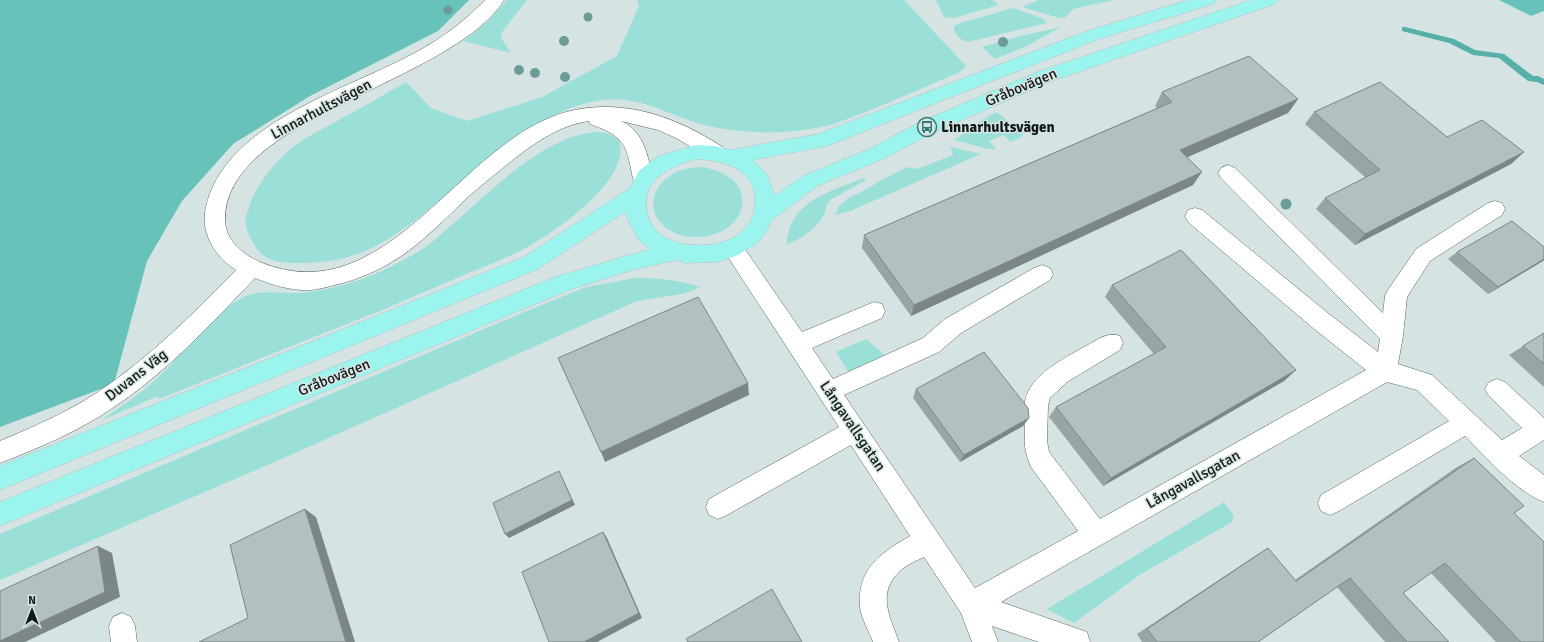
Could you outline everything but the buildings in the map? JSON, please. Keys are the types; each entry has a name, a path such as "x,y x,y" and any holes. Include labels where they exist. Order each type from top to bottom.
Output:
{"main road":[{"name":"Gråbovägen","path":"0,478 531,262 640,187 657,166 675,157 696,152 724,155 820,141 1093,35 1207,0"},
{"name":"Gråbovägen","path":"0,514 563,283 632,261 673,252 703,255 719,253 733,248 753,233 765,214 810,181 876,154 927,127 1046,76 1114,51 1269,0"},
{"name":"Gråbovägen","path":"724,155 748,167 761,180 767,202 765,214"},
{"name":"Gråbovägen","path":"640,187 635,214 644,232 662,247 673,252"}],"street":[{"name":"Linnarhultsvägen","path":"495,0 469,25 424,56 306,113 272,134 246,155 228,178 218,200 214,217 215,232 222,246 232,256 251,268 270,275 306,281 348,272 378,260 406,243 471,183 528,138 567,119 584,115 613,113 654,120 701,142 724,155"},
{"path":"584,115 622,128 631,137 637,148 640,187"},
{"path":"1228,172 1392,336"},
{"path":"1386,371 1392,336 1396,296 1423,255 1495,209"},
{"path":"1195,216 1321,321 1386,371 1424,382 1500,455 1544,490"},
{"name":"Långavallsgatan","path":"733,248 830,391 971,605 985,642"},
{"name":"Duvans Väg","path":"0,452 37,437 98,406 120,390 153,365 198,324 251,268"},
{"path":"830,391 931,345 953,326 1042,274"},
{"path":"798,344 874,311"},
{"path":"1096,534 1040,458 1034,446 1037,423 1036,401 1040,392 1055,378 1112,343"},
{"name":"Långavallsgatan","path":"971,605 1386,371"},
{"path":"1497,389 1540,430 1500,455"},
{"path":"1330,503 1466,423"},
{"path":"718,507 856,430"},
{"path":"886,642 873,608 874,584 891,562 928,540"},
{"path":"971,605 1077,642"}],"shaded area":[{"path":"0,0 469,0 438,31 310,96 233,144 182,201 147,261 114,384 0,427"},
{"path":"507,0 527,0 502,32 501,38 511,53 463,41 487,22"},
{"path":"637,0 904,0 966,66 960,72 860,114 830,125 800,131 759,132 719,128 686,119 642,103 626,100 609,99 578,105 554,115 521,134 500,149 413,222 395,235 355,255 327,261 288,263 271,260 254,245 245,222 255,193 264,178 286,153 305,139 406,82 431,108 467,121 542,97 617,56 639,6"},
{"path":"936,0 993,0 998,5 954,18 944,17"},
{"path":"1039,0 1114,0 1073,9 1066,17 1059,18 1022,7"},
{"path":"1499,0 1544,0 1544,11 1531,16"},
{"path":"1013,8 1043,19 1047,23 967,42 959,38 954,31 954,26 960,23"},
{"path":"1061,27 1025,47 995,59 982,47 1017,37"},
{"path":"997,112 1016,128 1024,126 1025,128 1022,137 1010,142 1004,135 989,141 996,149 988,149 954,140 985,118"},
{"path":"597,132 610,134 619,140 620,155 614,171 589,203 555,230 526,248 387,308 159,399 158,396 102,420 149,385 166,370 216,316 240,299 255,294 270,292 300,293 332,288 349,284 380,272 430,244 498,184 536,155 556,144 576,136"},
{"path":"950,147 981,154 850,211 835,215 839,206 849,198 883,179 908,167 917,169 953,155"},
{"path":"702,167 722,173 735,182 741,194 742,206 737,217 728,227 713,234 695,237 677,234 665,227 657,217 653,203 655,196 662,182 668,177 688,168"},
{"path":"864,178 866,180 830,200 823,216 816,226 787,245 789,230 794,219 810,202 831,191"},
{"path":"635,278 668,280 700,287 687,292 635,302 279,460 0,580 0,534 586,287"},
{"path":"866,339 886,356 849,373 836,352"},
{"path":"1224,502 1234,516 1232,522 1141,574 1074,623 1047,609"}],"waterway":[{"path":"1405,29 1451,41 1473,52 1501,56 1531,79 1538,79 1544,82"}],"place":[{"name":"Linnarhultsvägen","path":"927,127"}]}
